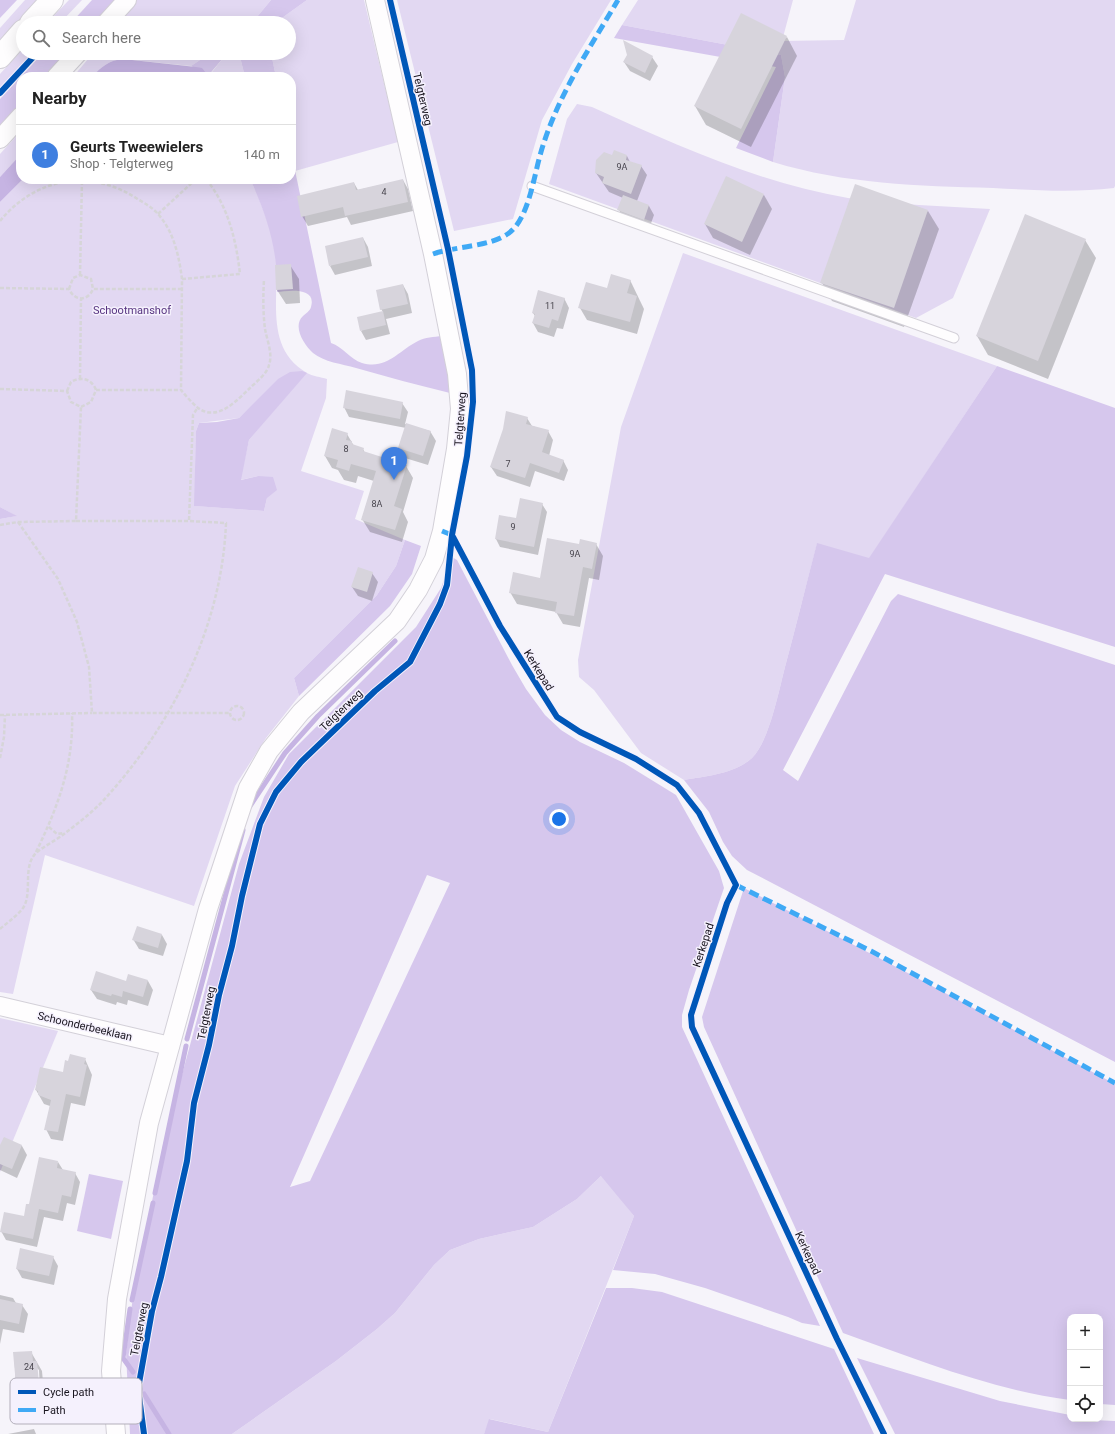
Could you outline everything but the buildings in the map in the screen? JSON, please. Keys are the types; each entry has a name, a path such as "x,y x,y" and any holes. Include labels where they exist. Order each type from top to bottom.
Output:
{"main road":[{"path":"37,16 52,0"},
{"path":"0,57 16,40"}],"street":[{"path":"112,16 127,0"},
{"name":"Telgterweg","path":"112,1378 117,1299 149,1123 208,909 248,788 269,751 301,712 397,621 418,590 434,559 442,531 456,449 460,409 457,374 433,254 375,0"},
{"path":"61,72 72,60"},
{"path":"0,139 16,121"},
{"name":"Schoonderbeeklaan","path":"0,1006 170,1046"},
{"name":"Telgterweg","path":"115,1424 116,1434"}],"lane":[{"path":"532,186 954,338"}],"path":[{"path":"0,221 8,211 34,192 55,184"},
{"path":"80,275 82,184"},
{"path":"102,184 125,191 149,205 158,214 168,229 175,244 182,279 181,390"},
{"path":"158,214 191,184"},
{"path":"182,279 240,274 238,255 229,220 222,203 209,184"},
{"path":"80,275 91,279 94,288 90,295 81,299 75,297 69,289 73,278 80,275"},
{"path":"96,390 181,390 198,407 214,412 223,411 232,406 262,376 270,365 264,318 264,280"},
{"path":"0,288 69,289"},
{"path":"94,288 182,289"},
{"path":"80,378 81,299"},
{"path":"81,407 71,402 67,391 71,382 80,378 89,381 96,390"},
{"path":"0,389 67,391"},
{"path":"81,407 91,402 96,390"},
{"path":"76,521 81,407"},
{"path":"190,521 193,415 198,407"},
{"path":"0,525 18,522 76,521 190,521 226,523 225,543 218,583 202,640 185,683 169,713 133,765 100,803 65,834 36,854"},
{"path":"18,522 58,579 77,622 89,667 92,713"},
{"path":"238,706 244,713 241,719 237,720 233,719 230,713 231,710 238,706"},
{"path":"0,715 72,713 230,713"},
{"path":"0,929 24,907 30,868 49,826 62,791 70,760 73,732 72,713"},
{"path":"0,758 4,737 5,715"},
{"path":"49,826 58,834 65,834"}],"green space":[{"path":"25,0 40,0 25,16 16,16 16,26 0,44 0,28"},
{"path":"69,0 82,0 67,16 54,16"},
{"path":"136,0 271,0 258,16 121,16"},
{"path":"307,0 364,0 398,142 296,171 296,72 275,72 272,60 296,60 296,16 285,16"},
{"path":"397,0 611,0 572,64 542,120 513,219 454,231"},
{"path":"638,0 793,0 782,41 844,40 856,0 1115,0 1115,186 1114,188 1099,190 1068,191 909,185 827,175 773,162 785,77 781,55 622,25"},
{"path":"16,57 16,60 27,60 0,89 0,74"},
{"path":"87,60 118,60 106,65 97,72 77,72"},
{"path":"133,60 200,60 191,66"},
{"path":"222,60 241,60 244,72 212,72"},
{"path":"577,104 592,107 717,161 782,183 848,198 919,205 990,209 953,298 916,318 549,184 567,119"},
{"path":"16,136 16,159 0,177 0,154"},
{"name":"Schootmanshof","path":"18,184 252,184 267,221 274,246 276,263 276,316 278,332 283,348 292,362 307,373 327,379 326,398 301,471 364,491 355,519 405,540 396,566 377,595 294,678 299,696 266,738 235,786 194,906 45,855 13,994 0,992 0,519 16,516 0,507 0,202","holes":["306,373 249,440 240,480 258,476 267,498 264,511 195,506 196,431 199,423 239,418 256,402"]},
{"path":"683,253 997,366 869,559 817,544 773,715 763,740 752,758 737,768 720,774 684,780 641,753 594,690 579,677 578,660 621,427"},
{"path":"0,1018 58,1031 0,1172"},
{"path":"602,1175 634,1216 548,1432 490,1419 484,1434 232,1434 336,1361 377,1329 395,1313 434,1265 450,1250 479,1239 533,1227 577,1199"}],"shaded area":[{"path":"0,0 17,0 0,18"},
{"path":"92,0 119,0 104,16 77,16"},
{"path":"271,0 307,0 285,16 258,16"},
{"path":"622,25 781,55 785,77 773,162 736,148 776,67 614,38"},
{"path":"36,60 65,60 54,72 25,72"},
{"path":"132,60 196,67 202,68 205,72 97,72 114,61"},
{"path":"200,60 221,60 211,72 204,72 191,66"},
{"path":"241,60 272,60 275,72 244,72"},
{"path":"16,82 16,112 0,130 0,99"},
{"path":"16,159 16,184 18,184 0,202 0,177"},
{"path":"296,175 331,343 362,363 378,364 385,362 421,340 430,337 442,336 448,368 450,393 328,361 313,353 306,345 300,335 299,330 300,320 309,311 312,300 306,293 300,291 277,292 274,249 262,209 252,184 296,184"},
{"path":"997,366 1115,408 1115,647 885,574 783,770 798,781 891,601 898,594 1115,665 1115,1062 747,870 732,856 723,842 709,812 684,780 720,774 737,768 752,758 763,740 773,715 817,543 869,558"},
{"path":"302,371 307,373 249,440 241,480 258,476 273,477 277,490 267,498 264,511 194,506 196,431 199,423 217,422 239,418 278,379 290,372"},
{"path":"0,507 17,516 0,519"},
{"path":"405,540 421,546 412,574 390,606 299,696 294,678 377,595 396,566"},
{"path":"452,557 457,560 526,689 545,715 561,730 580,742 624,763 676,795 719,871 724,888 689,990 682,1015 682,1027 820,1326 802,1323 705,1288 655,1274 613,1270 634,1216 601,1176 577,1199 533,1227 479,1239 450,1250 434,1265 395,1313 377,1329 336,1361 232,1434 130,1434 130,1424 142,1424 142,1378 127,1378 126,1353 132,1304 163,1145 239,864 264,797 289,754 416,627 441,588","holes":["427,875 450,883 310,1181 290,1187"]},
{"path":"744,888 906,972 1115,1084 1115,1405 1103,1404 1103,1314 1067,1314 1067,1399 1012,1389 983,1381 926,1363 843,1333 704,1027 702,1017"},
{"path":"89,1174 123,1181 111,1239 77,1231"},
{"path":"606,1288 632,1288 662,1292 834,1349 874,1434 484,1434 489,1419 548,1432"},
{"path":"857,1358 1000,1401 1067,1414 1067,1422 1115,1421 1115,1434 895,1434"}],"waterway":[{"path":"250,806 285,753 318,716 395,641"},
{"path":"187,1039 243,830"},
{"path":"155,1193 186,1046"},
{"path":"132,1300 153,1203"},
{"path":"130,1309 123,1358 133,1372"},
{"path":"144,1394 169,1434"}],"marked path":[{"path":"433,254 483,244 501,238 516,226 530,196 541,152 556,112 585,55 618,0"},
{"path":"442,531 452,535"},
{"path":"736,885 871,951 1115,1083"}],"cycle path":[{"path":"140,1378 152,1311 187,1161 194,1103 209,1045 219,995 232,946 242,896 260,824 276,792 301,762 375,691 410,662 440,604 447,585 452,535 467,456 473,402 472,370 448,249 390,0"},
{"path":"19,72 31,60"},
{"path":"0,93 16,76"},
{"name":"Kerkepad","path":"453,537 500,626 557,717 580,732 636,759 677,785 699,813 736,885 727,903 691,1015 692,1027 837,1339 884,1434"},
{"path":"142,1419 144,1434"}],"place":[{"name":"Geurts Tweewielers","path":"394,480"}]}
